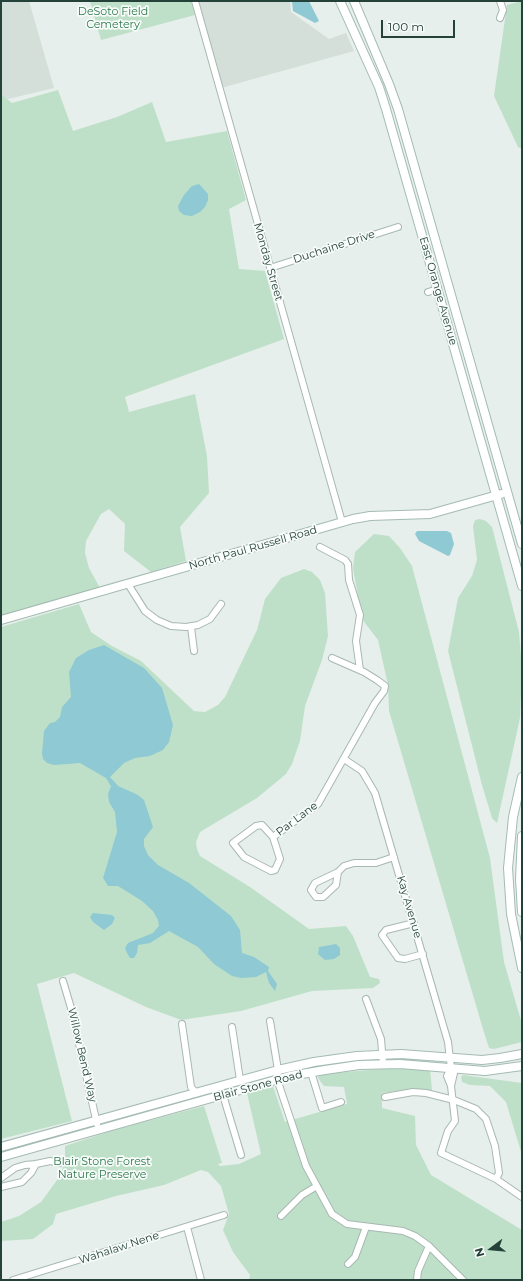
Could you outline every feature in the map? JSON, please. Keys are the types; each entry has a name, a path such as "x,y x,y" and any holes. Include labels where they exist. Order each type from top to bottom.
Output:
{"street":[{"name":"Monday Street","path":"195,1 342,522"},
{"name":"East Orange Avenue","path":"340,1 379,88 386,109 522,586"},
{"name":"East Orange Avenue","path":"354,1 398,109 522,544"},
{"path":"500,1 503,10 500,18"},
{"name":"Duchaine Drive","path":"270,268 398,227"},
{"path":"428,292 448,286"},
{"name":"North Paul Russell Road","path":"1,620 342,522 370,516 430,514 507,492"},
{"path":"320,547 345,560 348,564 349,580 360,615 356,641 360,670"},
{"path":"128,584 140,604 151,616 171,626 191,627 210,619 221,604"},
{"path":"191,627 194,651"},
{"path":"332,658 360,670"},
{"name":"Par Lane","path":"272,837 318,804 384,691 385,686 360,670"},
{"name":"Kay Avenue","path":"344,759 362,771 372,784 448,1042 451,1068 454,1073 451,1086 454,1100 455,1121 448,1131 441,1153 496,1179"},
{"path":"522,777 513,817 508,868 511,914 522,968"},
{"name":"Par Lane","path":"262,825 272,837 280,859 275,870 271,871 244,858 233,843 256,826 262,825"},
{"path":"522,836 520,879 522,912"},
{"path":"338,872 336,886 323,898 316,897 311,890 315,883 338,872 344,866 354,863 376,863 394,857"},
{"path":"414,923 386,930 382,935 398,958 405,959 423,954"},
{"name":"Willow Bend Way","path":"63,981 71,1008 99,1130"},
{"path":"366,999 381,1039 384,1064"},
{"path":"270,1021 278,1070 277,1080 299,1148 317,1186 335,1218 347,1224 408,1233 421,1239 463,1280"},
{"path":"182,1024 193,1090"},
{"path":"232,1027 240,1080"},
{"name":"Blair Stone Road","path":"1,1147 186,1096 193,1090 330,1059 384,1055 491,1059 522,1054"},
{"name":"Blair Stone Road","path":"1,1157 277,1080 311,1072 350,1066 384,1064 417,1064 485,1072 521,1066"},
{"path":"311,1072 322,1108 341,1102"},
{"path":"385,1097 413,1092 426,1093 454,1100 476,1109 486,1119 499,1165 499,1173 496,1179 522,1197"},
{"path":"223,1095 241,1155"},
{"path":"1,1178 15,1168 25,1165 50,1161 60,1163"},
{"path":"1,1187 22,1182 31,1173 36,1164"},
{"path":"281,1216 302,1195 317,1186"},
{"name":"Wahalaw Nene","path":"13,1280 224,1215"},
{"path":"187,1227 201,1280"},
{"path":"348,1264 355,1257 366,1227"},
{"path":"417,1280 418,1271 429,1246"}],"shaded area":[{"path":"1,1 29,1 54,88 4,100 1,90"},
{"path":"197,1 290,1 291,12 329,39 346,33 354,51 221,88"}],"green space":[{"name":"DeSoto Field Cemetery","path":"90,1 191,1 195,15 101,40"},
{"path":"522,1 522,149 518,147 494,96 507,5"},
{"path":"58,90 73,131 117,117 152,102 166,142 227,131 246,200 229,209 239,269 265,271 284,339 125,397 129,412 195,394 207,456 209,493 180,527 186,561 151,572 124,551 125,524 109,509 101,514 86,541 85,553 89,568 100,588 1,616 1,94 12,103"},
{"path":"480,519 486,521 492,527 519,632 522,669 520,718 497,823 492,818 482,785 448,651 458,598 472,576 477,560 473,526 475,520"},
{"path":"374,534 389,536 400,548 412,566 490,858 504,962 522,1024 522,1042 494,1049 489,1048 389,711 388,685 378,640 362,619 353,568 355,552"},
{"path":"304,569 312,572 320,580 325,593 328,636 322,660 305,706 300,741 292,764 286,774 257,798 200,832 196,842 197,849 200,856 250,887 309,929 346,926 353,936 370,977 379,979 380,983 373,988 312,991 241,1011 181,1020 146,1007 74,973 37,984 72,1121 1,1139 1,627 79,604 91,632 112,646 141,661 194,711 205,712 218,705 225,697 257,630 265,599 281,578"},
{"name":"Blair Stone Forest Nature Preserve","path":"381,1069 430,1069 432,1090 413,1089 382,1093 382,1108 415,1116 416,1145 431,1175 522,1230 522,1280 249,1280 250,1275 233,1252 223,1230 229,1214 221,1186 208,1172 201,1170 164,1185 116,1196 56,1214 53,1224 33,1239 1,1241 1,1222 19,1216 41,1202 60,1176 65,1161 65,1146 114,1130 204,1106 222,1163 218,1164 220,1166 239,1164 261,1154 247,1093 273,1086 285,1122 347,1104 344,1087 324,1086 318,1078 320,1074"},
{"path":"463,1075 522,1083 522,1155 506,1102 490,1086 470,1085 462,1082 461,1077"}],"water":[{"path":"292,1 309,1 319,21 315,23 293,11"},
{"path":"199,184 208,194 208,200 205,207 200,212 192,216 184,215 179,211 178,206 184,195 192,186"},
{"path":"417,531 447,531 451,533 454,544 450,555 448,556 419,541 415,534"},
{"path":"104,645 144,668 162,688 173,725 169,742 163,750 150,756 135,758 124,763 110,777 118,786 138,795 144,800 153,827 144,839 144,846 148,855 158,865 189,883 231,916 240,930 242,953 254,957 269,967 268,971 277,984 275,991 269,983 266,972 256,977 241,978 232,976 214,964 198,947 169,931 150,943 138,945 137,953 134,958 130,958 127,953 125,948 128,943 153,933 159,926 158,920 153,911 142,901 118,886 108,886 103,878 117,832 115,812 109,802 108,794 111,786 106,778 80,763 54,765 47,763 43,759 42,753 44,731 50,723 55,722 60,717 62,707 71,697 69,672 76,658 89,650"},
{"path":"93,913 112,915 115,918 112,924 104,930 93,922 90,917"},
{"path":"336,944 340,948 340,955 334,959 325,960 318,954 319,947"}]}
